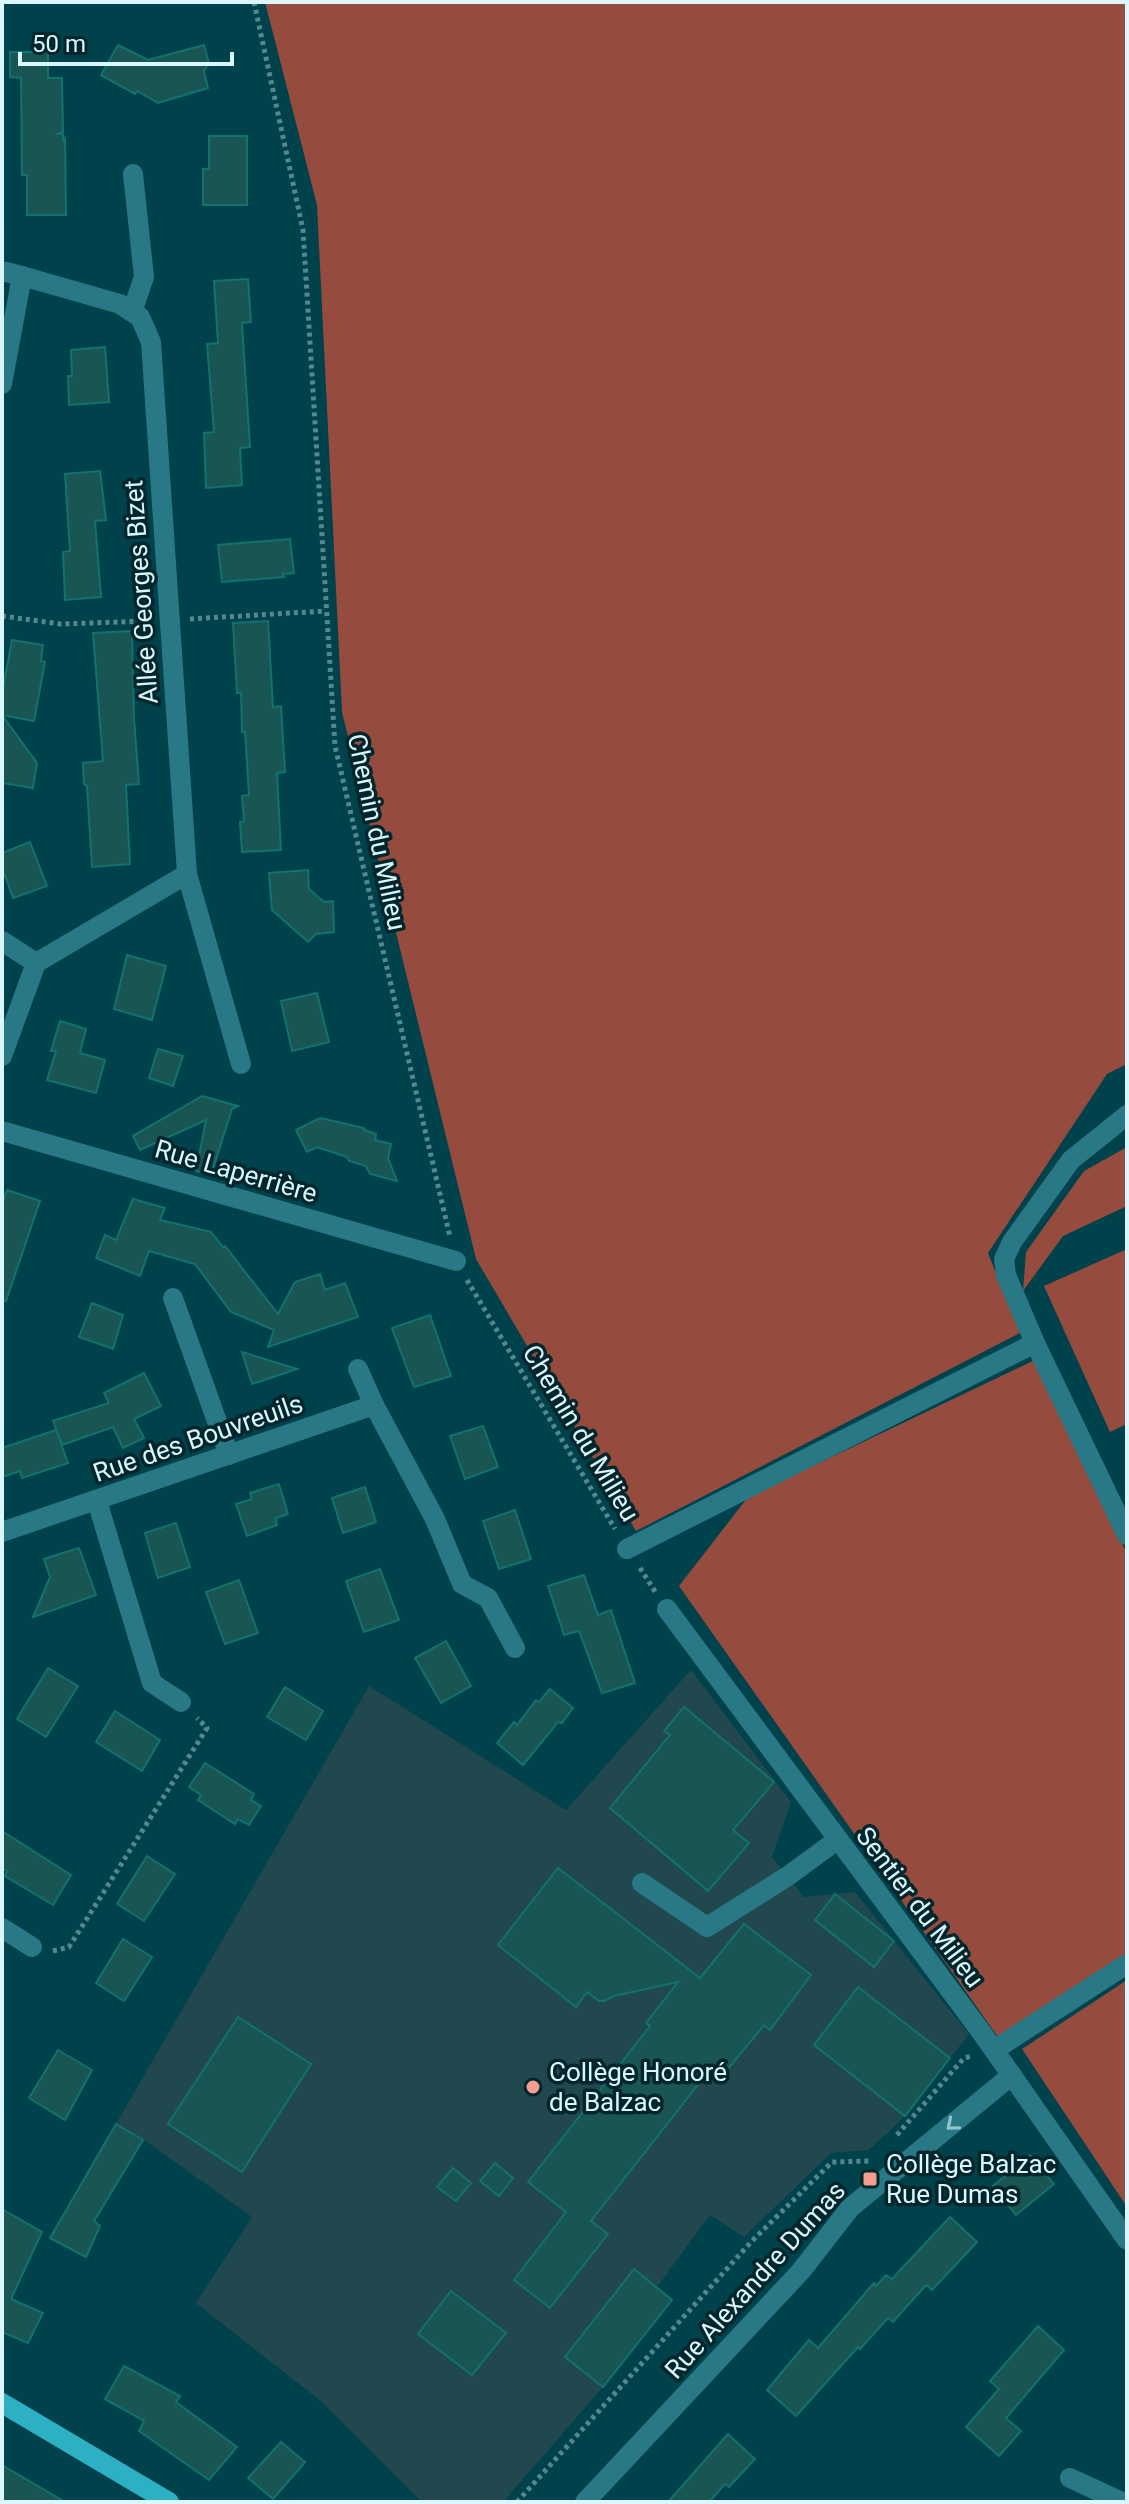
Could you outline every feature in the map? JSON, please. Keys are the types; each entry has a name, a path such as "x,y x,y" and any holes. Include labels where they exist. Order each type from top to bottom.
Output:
{"main road":[{"path":"2,2403 169,2502"}],"street":[{"path":"2,384 12,274 120,304 132,312 144,277 133,174"},
{"name":"Allée Georges Bizet","path":"132,312 140,317 151,342 187,874 241,1064"},
{"path":"2,1056 36,963 187,874"},
{"path":"2,941 36,963"},
{"path":"1127,1115 1071,1160 1012,1242 1004,1259 1006,1275 1035,1343 1127,1535"},
{"name":"Rue Laperrière","path":"2,1131 456,1261"},
{"path":"173,1298 229,1455"},
{"path":"627,1549 1035,1343"},
{"path":"358,1369 435,1519 462,1584 488,1598 515,1648"},
{"name":"Rue des Bouvreuils","path":"2,1532 374,1405"},
{"path":"97,1501 152,1683 181,1702"},
{"name":"Sentier du Milieu","path":"667,1609 994,2050 1127,2240"},
{"path":"642,1883 707,1927 788,1876 837,1840"},
{"path":"2,1928 32,1947"},
{"path":"994,2050 1127,1964"},
{"name":"Rue Alexandre Dumas","path":"585,2502 801,2271 850,2208 1012,2075"},
{"path":"1070,2478 1122,2502"}],"path":[{"name":"Chemin du Milieu","path":"254,2 303,230 335,746 456,1261 627,1549 667,1609"},
{"path":"32,1947 55,1951 69,1947 207,1728 181,1702"},
{"path":"895,2138 964,2058 994,2050"},
{"path":"517,2502 751,2242 832,2162 875,2161"}],"shaded area":[{"path":"265,2 1127,2 1127,1064 1107,1074 988,1253 1020,1333 636,1531 476,1259 342,712 317,205"},
{"path":"1127,1147 1127,1206 1063,1236 1023,1291 1026,1252 1084,1171"},
{"path":"1127,1249 1127,1424 1110,1432 1044,1286"},
{"path":"1035,1360 1127,1554 1127,1954 998,2037 679,1586 748,1497"},
{"name":"Collège Honoré de Balzac","path":"691,1670 791,1802 772,1857 804,1897 855,1892 969,2034 905,2116 869,2150 831,2153 744,2237 710,2215 657,2287 672,2300 603,2387 503,2502 422,2502 322,2402 196,2303 252,2217 147,2142 116,2124 369,1686 566,1810"},
{"path":"1127,1980 1127,2207 1022,2049"}],"building":[{"path":"118,45 148,60 204,45 209,63 204,71 208,88 158,103 137,91 135,94 101,75"},
{"path":"10,52 48,52 48,78 62,78 63,132 56,134 63,134 63,141 65,138 66,215 27,215 27,175 22,175 21,78 10,77"},
{"path":"209,136 247,136 247,205 203,205 203,169 209,169"},
{"path":"248,279 251,322 242,323 250,447 240,448 242,485 206,488 204,433 214,432 207,344 218,343 214,281"},
{"path":"105,347 109,402 69,405 71,350"},
{"path":"100,471 106,520 95,521 101,597 65,600 63,552 70,551 65,474"},
{"path":"290,539 294,573 283,574 284,577 222,582 218,545"},
{"path":"268,621 273,707 281,706 285,772 277,773 281,850 242,852 242,796 249,795 241,693 237,693 233,623"},
{"path":"132,631 139,784 126,785 130,864 92,867 83,763 103,761 93,633"},
{"path":"12,640 43,645 41,661 45,662 34,721 2,715 2,694"},
{"path":"2,715 37,763 33,788 2,783"},
{"path":"30,842 47,886 13,898 2,867 2,853"},
{"path":"308,870 309,889 324,902 333,901 334,932 316,934 308,942 272,910 269,873"},
{"path":"127,955 166,966 152,1020 114,1009"},
{"path":"317,993 329,1042 292,1051 281,1001"},
{"path":"60,1021 86,1029 80,1053 105,1060 96,1093 47,1080 56,1051 51,1051"},
{"path":"158,1049 183,1056 173,1086 149,1078"},
{"path":"202,1096 238,1106 232,1109 211,1175 196,1171 206,1120 140,1150 133,1136"},
{"path":"320,1118 364,1128 376,1134 375,1140 391,1144 388,1158 397,1181 370,1174 366,1166 317,1147 307,1152 296,1130"},
{"path":"7,1190 40,1201 6,1301 2,1301 2,1203"},
{"path":"133,1199 165,1208 160,1220 211,1232 278,1314 295,1282 320,1274 325,1290 345,1283 358,1317 268,1347 274,1330 231,1312 195,1264 149,1251 140,1276 96,1258 105,1235 116,1240"},
{"path":"92,1303 123,1315 113,1349 79,1337"},
{"path":"430,1315 451,1376 414,1387 392,1328"},
{"path":"242,1352 297,1369 252,1384"},
{"path":"144,1373 161,1406 134,1419 144,1438 123,1448 113,1427 62,1445 53,1421 109,1403 104,1393"},
{"path":"483,1426 498,1467 465,1479 450,1436"},
{"path":"56,1430 68,1463 22,1478 20,1471 2,1477 2,1448"},
{"path":"279,1484 288,1514 276,1518 277,1525 247,1536 236,1504 252,1499 250,1493"},
{"path":"365,1487 376,1522 343,1533 332,1498"},
{"path":"515,1510 531,1559 499,1569 483,1521"},
{"path":"176,1523 190,1567 158,1578 145,1533"},
{"path":"79,1548 96,1595 33,1617 50,1577 44,1559"},
{"path":"380,1569 399,1620 364,1632 346,1581"},
{"path":"584,1575 598,1615 611,1610 635,1683 602,1693 579,1631 564,1635 548,1586"},
{"path":"239,1580 258,1633 225,1644 206,1592"},
{"path":"446,1641 471,1686 441,1703 415,1658"},
{"path":"48,1668 78,1686 46,1737 17,1719"},
{"path":"285,1687 323,1711 306,1740 267,1717"},
{"path":"550,1689 573,1708 523,1765 497,1743 514,1722 517,1725 536,1700 539,1702"},
{"path":"684,1707 774,1782 733,1830 749,1843 708,1891 610,1808 670,1735 664,1731"},
{"path":"115,1711 160,1740 142,1771 96,1742"},
{"path":"205,1763 254,1794 251,1800 261,1806 249,1825 238,1819 235,1824 198,1800 201,1795 189,1787"},
{"path":"2,1831 71,1875 53,1905 5,1876 7,1871 2,1868"},
{"path":"147,1856 175,1874 144,1921 117,1904"},
{"path":"558,1868 700,1978 744,1924 811,1975 770,2030 764,2025 719,2080 708,2072 591,2221 608,2234 550,2308 514,2280 566,2212 528,2182 650,2026 646,2023 678,1982 604,2001 587,1992 576,2007 498,1945"},
{"path":"835,1894 894,1941 874,1967 815,1920"},
{"path":"123,1939 152,1957 124,2001 96,1983"},
{"path":"858,1987 950,2058 905,2116 814,2045"},
{"path":"238,2017 311,2064 242,2172 168,2124"},
{"path":"58,2050 92,2070 65,2120 29,2098"},
{"path":"116,2124 143,2140 94,2221 100,2226 86,2257 50,2238"},
{"path":"1030,2155 1054,2184 1016,2215 993,2186"},
{"path":"495,2163 513,2178 499,2196 480,2181"},
{"path":"453,2168 471,2183 456,2201 437,2187"},
{"path":"2,2209 42,2232 11,2299 43,2313 28,2343 2,2332"},
{"path":"950,2217 977,2242 932,2290 926,2285 893,2322 888,2318 796,2416 767,2390 809,2340 818,2348 874,2283 876,2286 886,2275 892,2279"},
{"path":"634,2269 672,2300 603,2387 565,2357"},
{"path":"451,2291 506,2333 472,2375 418,2334"},
{"path":"1038,2326 1064,2350 1006,2418 1021,2431 999,2456 966,2427 999,2389 990,2381"},
{"path":"124,2366 180,2396 176,2402 237,2447 209,2480 139,2431 144,2421 105,2399"},
{"path":"728,2434 755,2459 729,2487 725,2484 709,2502 668,2502"},
{"path":"281,2442 305,2462 273,2499 248,2478"},
{"path":"2,2465 65,2502 2,2502"}],"place":[{"name":"Collège Honoré de Balzac","path":"533,2087"},
{"name":"Collège Balzac Rue Dumas","path":"870,2179"}]}
